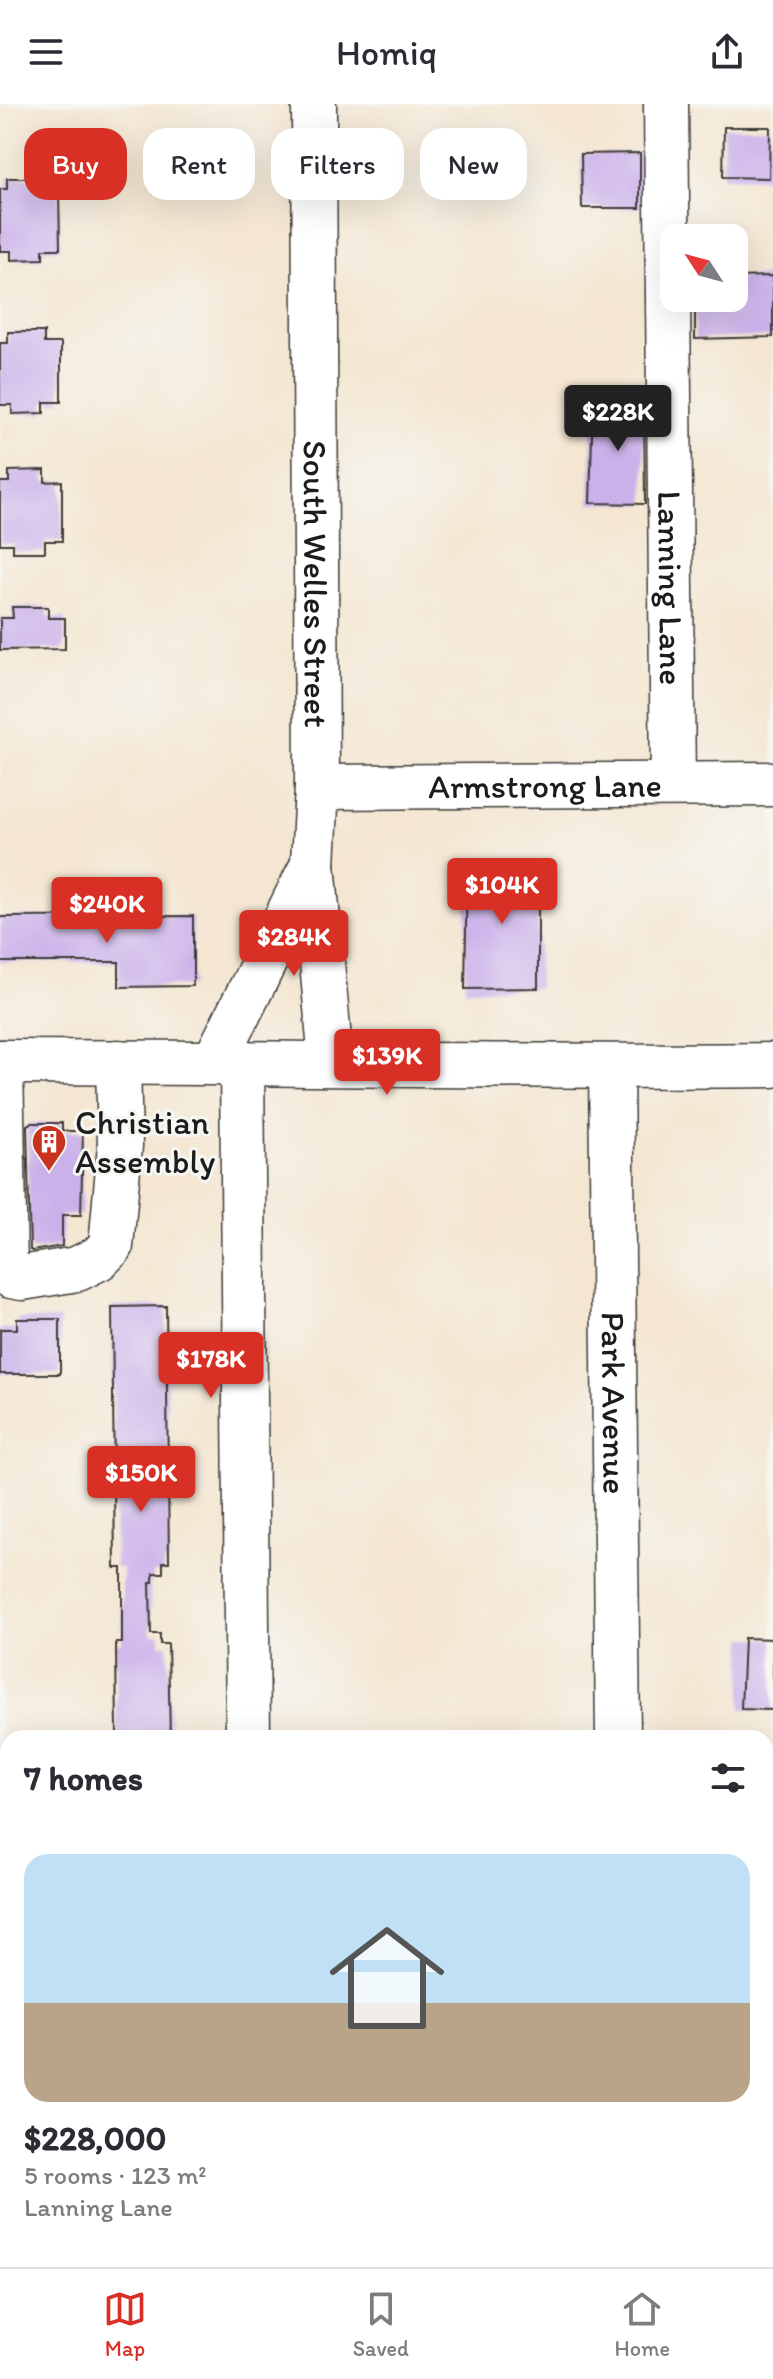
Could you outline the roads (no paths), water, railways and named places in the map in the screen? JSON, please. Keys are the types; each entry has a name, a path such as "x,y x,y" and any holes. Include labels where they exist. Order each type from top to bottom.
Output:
{"street":[{"name":"South Welles Street","path":"314,104 317,787 313,864 331,1062"},
{"name":"Lanning Lane","path":"666,104 673,783"},
{"name":"Armstrong Lane","path":"317,787 773,784"},
{"path":"248,1730 228,1062 313,864"},
{"path":"118,1062 120,1146 111,1246 99,1258 77,1269 22,1278 11,1276 5,1269 1,1062 118,1062 331,1062 611,1067 773,1065"},
{"name":"Park Avenue","path":"611,1067 618,1730"}],"place":[{"name":"Christian Assembly","path":"49,1173"}]}
